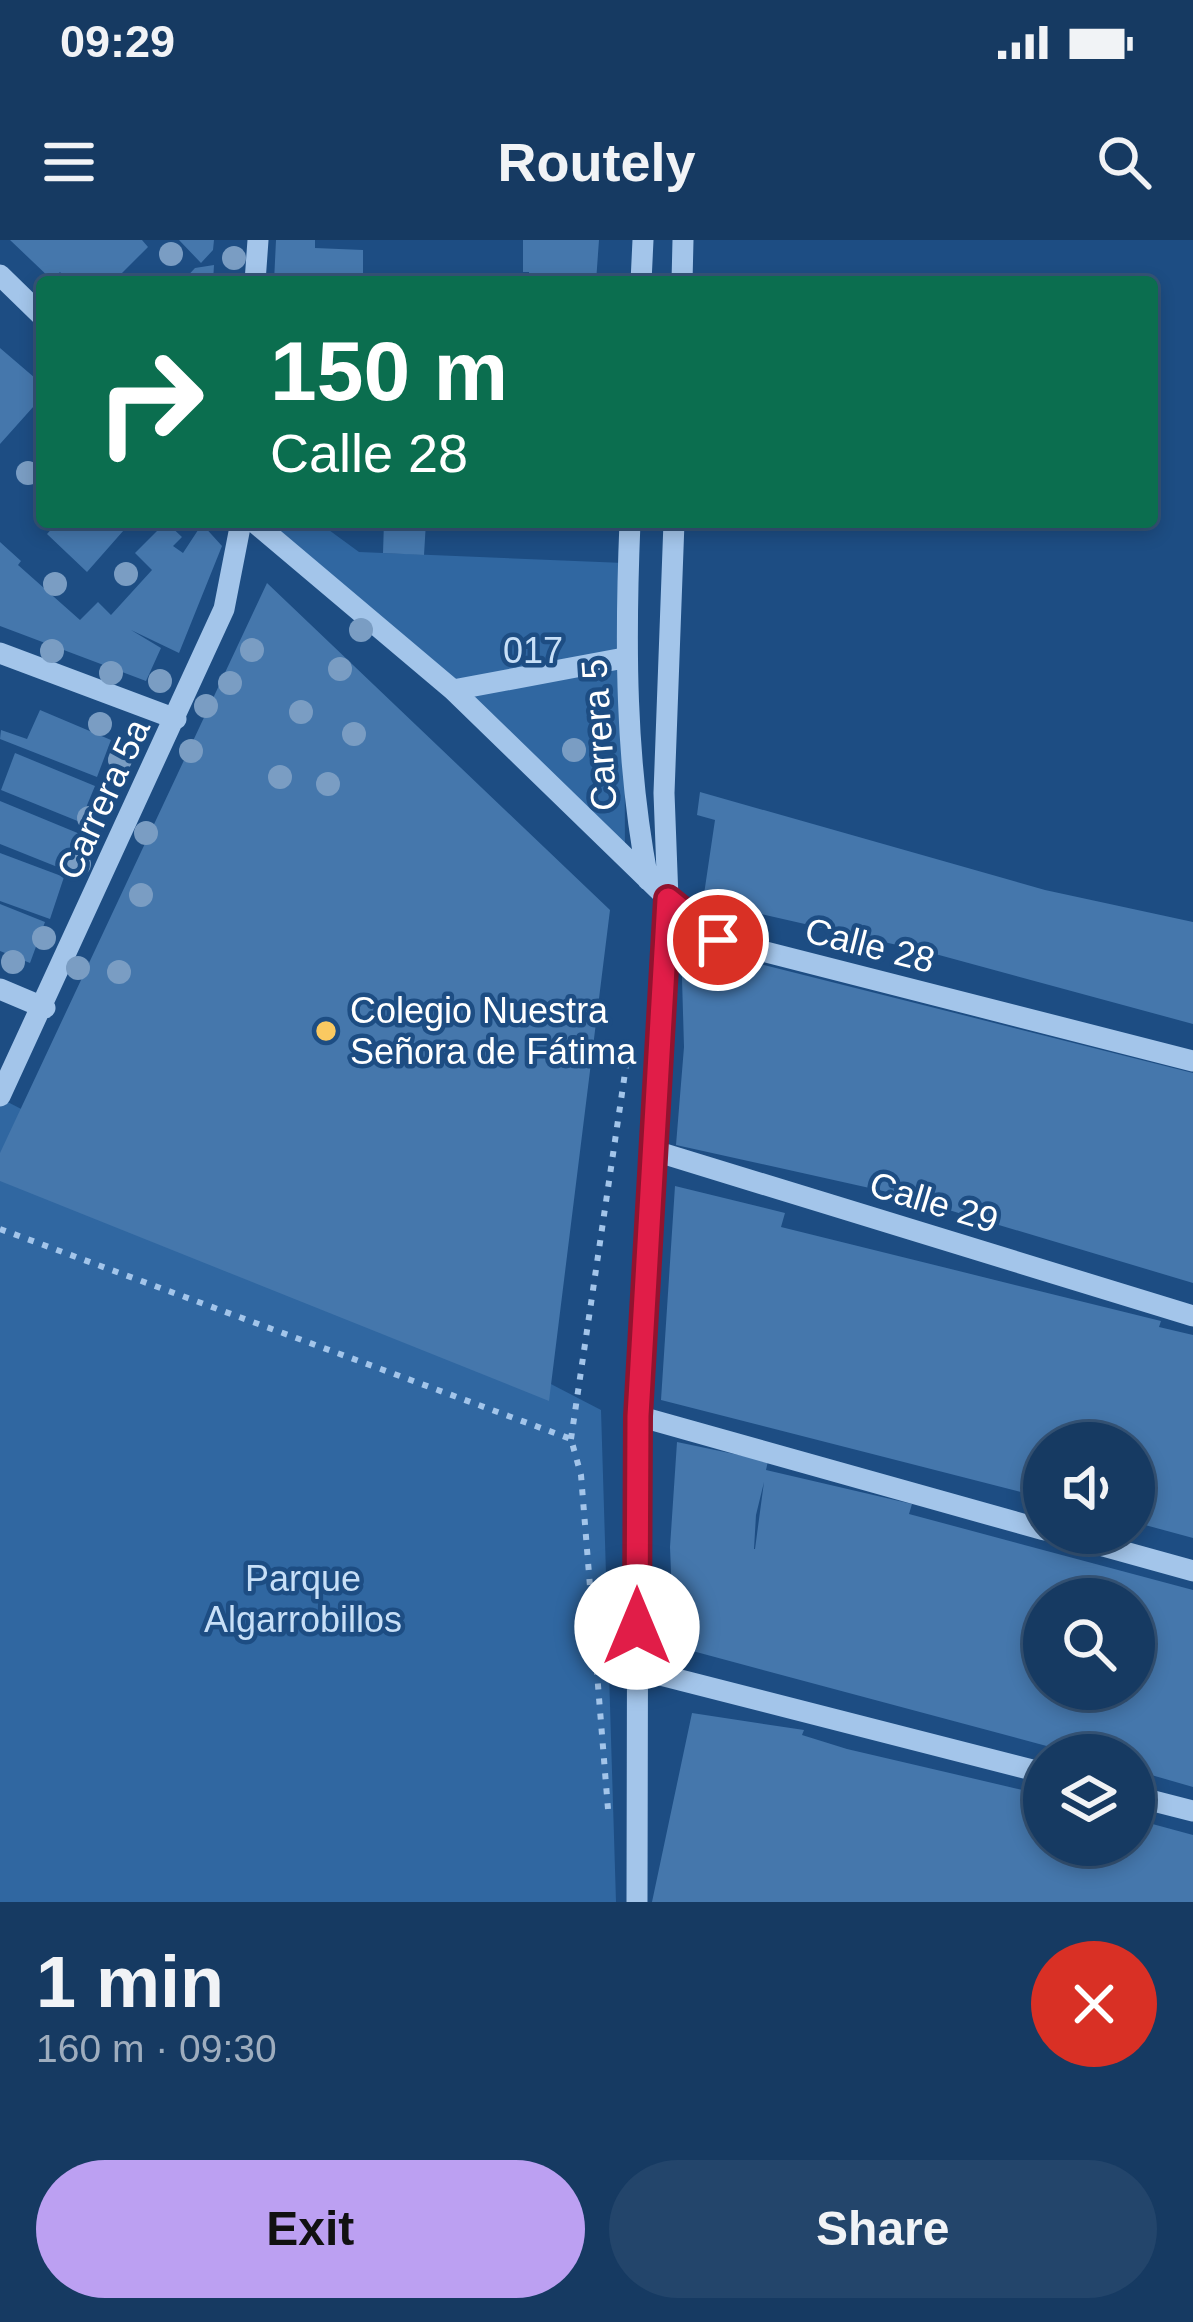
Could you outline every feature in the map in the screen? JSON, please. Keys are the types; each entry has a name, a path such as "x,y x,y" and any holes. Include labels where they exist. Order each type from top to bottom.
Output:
{"street":[{"path":"255,276 258,240"},
{"path":"641,276 643,240"},
{"path":"682,276 683,240"},
{"path":"0,275 36,310"},
{"name":"Carrera 5a","path":"0,1096 45,1008 224,608 240,528"},
{"name":"Calle 28","path":"261,528 453,690 698,928 727,943 1193,1061"},
{"name":"Carrera 5","path":"630,528 624,658 633,793 647,878 666,939"},
{"name":"Carrera 5","path":"637,1902 638,1416 668,899 664,794 674,528"},
{"path":"0,653 176,719"},
{"path":"453,690 624,658"},
{"path":"0,989 45,1008"},
{"name":"Calle 29","path":"656,1151 1193,1316"},
{"path":"638,1416 1023,1523"},
{"path":"1132,1554 1193,1571"},
{"path":"637,1670 1023,1768"},
{"path":"1155,1801 1193,1811"}],"path":[{"path":"609,1831 581,1475 571,1439 622,1124 631,1029"},
{"path":"0,1229 571,1439"}],"green space":[{"name":"017","path":"275,528 326,528 359,552 624,563 625,861"},
{"name":"Parque Algarrobillos","path":"0,1098 601,1410 616,1902 0,1902"}],"building":[{"path":"10,240 142,240 148,247 122,273 125,276 64,276 60,272 48,276"},
{"path":"179,240 214,240 213,250 201,263"},
{"path":"276,240 315,240 315,248 363,250 363,276 274,276"},
{"path":"523,240 599,240 596,276 529,276 523,272"},
{"path":"214,265 213,276 188,276 195,268"},
{"path":"0,348 36,379 36,404 0,444"},
{"path":"52,528 126,528 87,572 47,534"},
{"path":"160,528 172,528 182,537 173,546 183,553 199,528 206,528 222,546 179,653 131,630 161,648 146,681 0,626 0,542 21,561 18,565 80,620 98,602 111,615 152,570 135,553"},
{"path":"384,528 426,528 424,555 383,553"},
{"name":"Colegio Nuestra Señora de Fátima","path":"267,583 610,910 549,1401 0,1181 0,1153"},
{"path":"40,710 111,740 97,777 0,739 1,730 27,739"},
{"path":"15,753 95,786 80,822 1,790"},
{"path":"700,792 1045,890 1193,922 1193,1024 928,952 703,901 715,820 697,815"},
{"path":"0,801 80,834 65,870 0,844"},
{"path":"0,853 64,877 50,919 0,901"},
{"path":"0,904 45,922 30,963 0,951"},
{"path":"681,944 1193,1073 1193,1283 892,1193 676,1145 684,1047"},
{"path":"675,1186 785,1213 781,1227 1161,1321 1159,1327 1193,1335 1193,1538 1155,1528 1155,1422 1023,1422 1023,1493 661,1400"},
{"path":"677,1442 768,1461 766,1470 912,1504 909,1514 1023,1545 1023,1554 1058,1554 1148,1578 1023,1578 1023,1710 1155,1710 1155,1580 1193,1590 1193,1787 1155,1776 1155,1734 1023,1734 1023,1740 674,1646 670,1547","holes":["764,1482 755,1549 756,1515"]},
{"path":"692,1713 804,1730 802,1735 847,1749 1023,1790 1023,1866 1155,1866 1155,1825 1193,1835 1193,1902 652,1902"}],"place":[{"name":"Colegio Nuestra Señora de Fátima","path":"326,1031"}],"route":[{"path":"637,1627 638,1416 668,899 718,940"}]}
